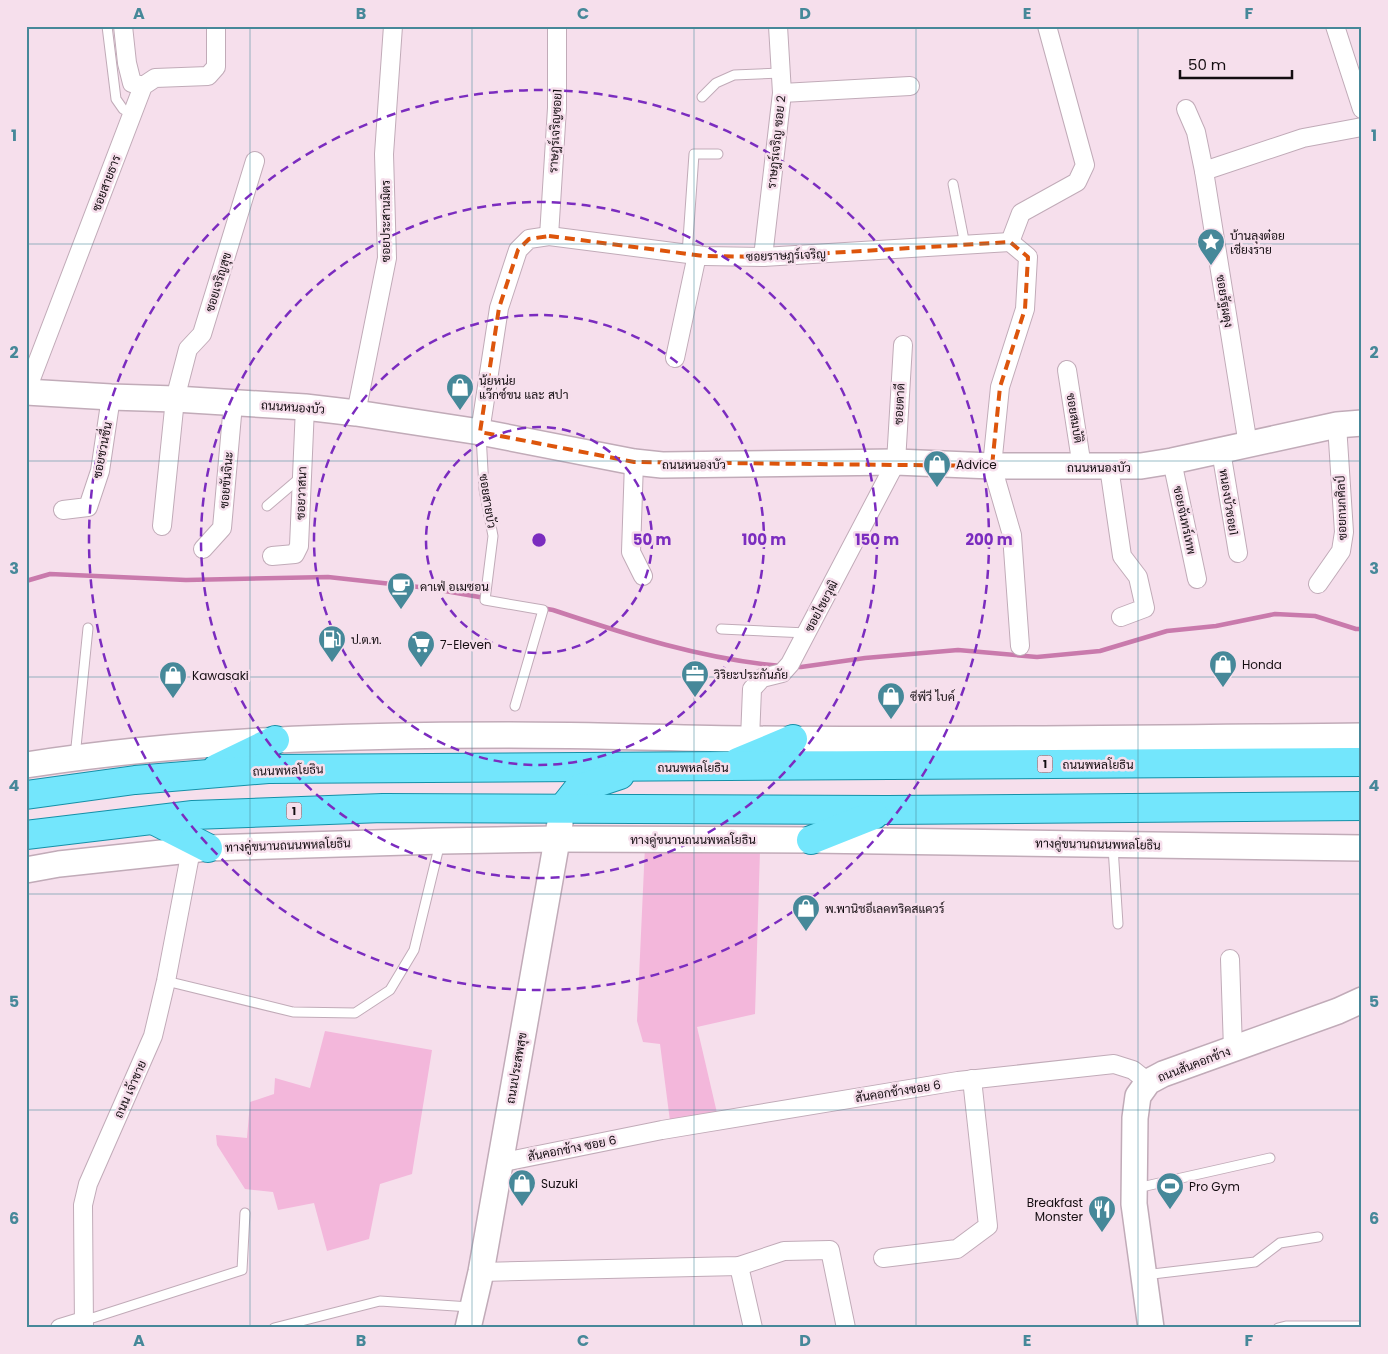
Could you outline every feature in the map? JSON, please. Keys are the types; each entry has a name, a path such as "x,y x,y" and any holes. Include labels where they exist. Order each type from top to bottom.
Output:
{"main road":[{"name":"ถนนหนองบัว","path":"26,392 305,407 480,432 634,462 662,465 896,462 992,466 1141,466 1337,425 1362,423"},
{"name":"1","path":"26,765 75,757 199,745 275,740 395,736 511,735 966,740 1362,736"},
{"path":"728,767 792,739"},
{"path":"202,775 275,740"},
{"name":"ถนนพหลโยธิน","path":"26,795 135,780 268,769 1362,762"},
{"path":"485,767 546,783 563,808 578,789 645,767"},
{"name":"1","path":"26,835 193,815 382,808 887,810 1362,806"},
{"name":"ถนนประสพสุข","path":"471,1318 481,1272 563,808"},
{"path":"811,840 887,810"},
{"path":"153,820 199,849"},
{"name":"ทางคู่ขนานถนนพหลโยธิน","path":"26,870 59,864 199,849 557,839 811,840 1362,848"},
{"name":"ถนนสันคอกช้าง","path":"1152,1328 1134,1204 1135,1118 1138,1096 1148,1082 1163,1074 1338,1011 1362,1000"}],"street":[{"path":"115,28 132,83 143,86 155,78 208,76 216,67 216,26"},
{"name":"ซอยประสานมิตร","path":"356,413 387,258 384,154 393,26"},
{"name":"ราษฎร์เจริญซอย1","path":"549,236 558,108 557,26"},
{"name":"ราษฎร์เจริญ ซอย 2","path":"763,257 782,93 778,26"},
{"path":"1020,646 1012,535 992,466 1000,387 1024,309 1028,257 1010,242 1021,213 1077,182 1085,165 1047,26"},
{"path":"1335,26 1362,109"},
{"name":"ซอยสายธาร","path":"26,392 143,86"},
{"path":"782,93 910,86"},
{"name":"ซอยรัฐผดุง","path":"1186,109 1196,132 1204,171 1248,445"},
{"path":"1204,171 1303,138 1362,127"},
{"name":"ซอยเจริญสุข","path":"162,526 175,399 188,349 202,334 255,161"},
{"name":"ซอยราษฎร์เจริญ","path":"480,432 499,308 518,250 529,239 549,236 692,255 763,257 1010,242"},
{"path":"675,358 692,255"},
{"name":"ซอยตาดี","path":"896,462 903,345"},
{"name":"ซอยสมบัติ","path":"1067,370 1082,467"},
{"name":"ซอยชวนชื่น","path":"63,510 88,507 100,471 111,397"},
{"name":"ซอยขันจินะ","path":"203,549 222,528 233,404"},
{"name":"ซอยวาสนา","path":"272,556 295,554 299,546 305,407"},
{"name":"ซอยกนกศิลป์","path":"1318,584 1341,551 1344,532 1337,425"},
{"name":"หนองบัวซอย1","path":"1220,451 1238,553"},
{"name":"ซอยจันทร์เทพ","path":"1172,461 1197,580"},
{"path":"634,462 630,552 643,576"},
{"name":"ซอยไชยวุฒิ","path":"750,739 752,689 762,678 782,672 790,664 896,462"},
{"path":"1109,467 1122,556 1138,576 1144,608 1121,618"},
{"name":"ถนน เจ้าชาย","path":"83,1324 82,1205 88,1184 153,1036 199,849"},
{"path":"1230,959 1234,1049"},
{"name":"สันคอกช้างซอย 6","path":"646,1133 972,1079 1114,1064 1133,1070 1148,1082"},
{"path":"883,1258 957,1249 988,1226 972,1079"},
{"name":"สันคอกช้าง ซอย 6","path":"499,1162 646,1133"},
{"path":"481,1272 739,1266 784,1251 830,1250 846,1328"},
{"path":"739,1266 753,1328"},
{"path":"60,1328 83,1324"}],"lane":[{"path":"115,28 116,99 123,109 132,114"},
{"path":"702,97 716,82 734,75 781,73"},
{"path":"692,255 694,154 718,154"},
{"path":"953,184 964,245"},
{"name":"ซอยสายบัว","path":"480,432 484,489 493,536 485,600 544,610 514,706"},
{"path":"267,506 302,477"},
{"path":"75,757 88,628"},
{"path":"721,629 807,633"},
{"path":"166,982 293,1012 355,1013 390,990 414,950 441,841"},
{"path":"1113,845 1118,924"},
{"path":"1134,1189 1270,1158"},
{"path":"83,1324 242,1270 244,1213"},
{"path":"1144,1275 1256,1262 1280,1243 1318,1238"},
{"path":"274,1328 380,1301 471,1318"},
{"path":"1278,1328 1286,1326 1362,1326"}],"highlighted area":[{"path":"549,236 704,256 763,257 1010,242 1028,257 1025,309 1000,387 992,466 634,462 480,432 499,308 518,250 529,239"}],"shaded area":[{"path":"645,846 760,851 755,1014 697,1027 717,1113 670,1121 660,1044 643,1042 637,1021"},
{"path":"325,1031 432,1050 412,1174 380,1184 369,1239 327,1251 314,1203 278,1210 273,1192 245,1189 217,1145 216,1135 247,1138 250,1102 274,1094 275,1078 310,1088"}],"waterway":[{"path":"26,581 50,574 186,580 328,577 428,588 485,598"},
{"path":"542,608 694,652 752,663 781,666"},
{"path":"794,667 865,658 958,650 1037,657 1100,651 1167,631 1216,626 1275,614 1315,616 1356,629 1362,629"}],"place":[{"name":"บ้านลุงต๋อย เชียงราย","path":"1211,266"},
{"name":"นุ้ยหนุ่ย แว๊กซ์ขน และ สปา","path":"460,411"},
{"name":"Advice","path":"937,488"},
{"name":"คาเฟ่ อเมซอน","path":"401,610"},
{"name":"ป.ต.ท.","path":"332,663"},
{"name":"7-Eleven","path":"421,668"},
{"name":"Honda","path":"1223,688"},
{"name":"วิริยะประกันภัย","path":"695,698"},
{"name":"Kawasaki","path":"173,699"},
{"name":"ซีพีวี ไบค์","path":"891,720"},
{"name":"พ.พานิชอีเลคทริคสแควร์","path":"806,932"},
{"name":"Suzuki","path":"522,1207"},
{"name":"Pro Gym","path":"1170,1210"},
{"name":"Breakfast Monster","path":"1102,1233"}]}
